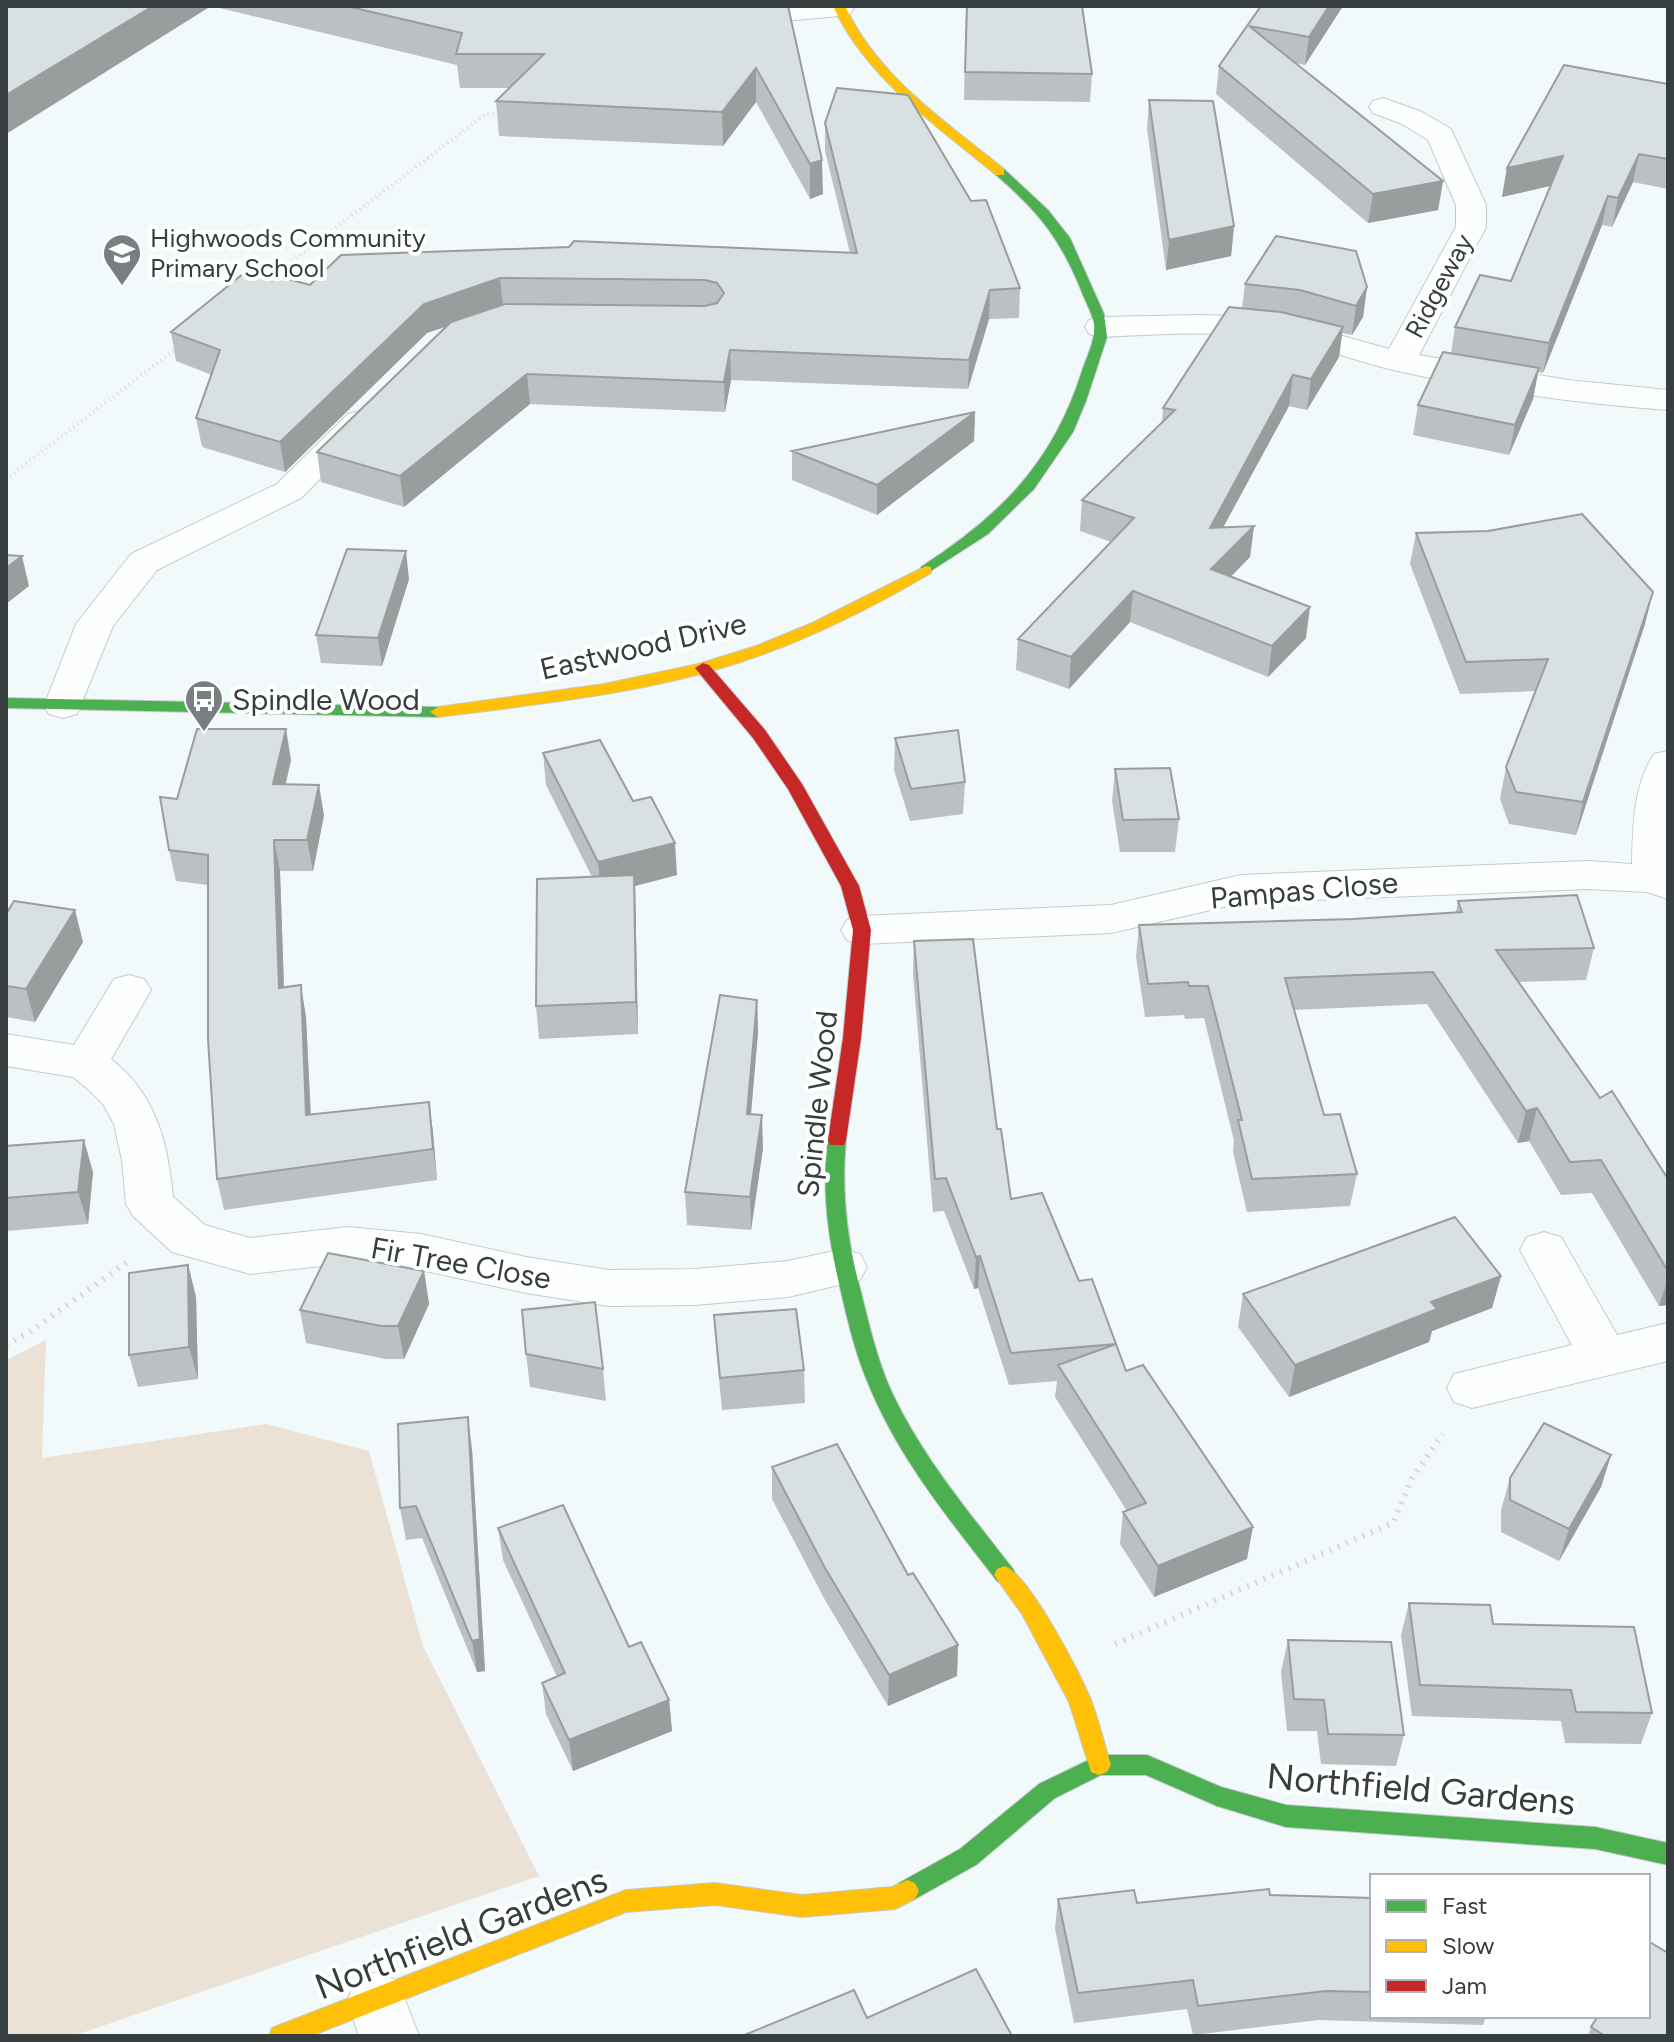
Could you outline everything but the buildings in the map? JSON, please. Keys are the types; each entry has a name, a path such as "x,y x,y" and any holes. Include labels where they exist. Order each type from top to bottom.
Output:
{"street":[{"path":"709,20 840,7 843,18 865,51 894,82 1041,206 1073,250 1101,327 1185,324 1263,327 1399,361 1589,393 1668,400"},
{"name":"Ridgeway","path":"1383,107 1412,118 1441,135 1471,205 1471,227 1399,361"},
{"name":"Eastwood Drive","path":"6,703 429,713 566,696 703,668 773,645 879,598 959,550 1018,501 1055,454 1082,399 1101,327"},
{"path":"63,706 95,624 144,562 289,491 385,397"},
{"name":"Spindle Wood","path":"703,668 759,734 796,788 850,886 862,930 852,1038 832,1175 834,1227 867,1355 896,1421 930,1478 1030,1607 1080,1700 1099,1765"},
{"name":"Pampas Close","path":"862,930 1111,919 1241,889 1588,875 1660,882 1656,815 1662,774 1668,763"},
{"path":"6,1050 86,1063 129,990"},
{"name":"Fir Tree Close","path":"86,1063 114,1083 132,1109 147,1160 150,1204 189,1239 250,1256 348,1245 421,1252 526,1275 609,1288 695,1287 788,1279 843,1267"},
{"path":"1544,1250 1604,1357"},
{"path":"1472,1388 1668,1342"},
{"name":"Northfield Gardens","path":"281,2036 383,2018 451,1967 626,1901 715,1894 802,1906 895,1898 968,1857 1047,1791 1099,1765 1147,1765 1217,1796 1286,1816 1595,1838 1668,1854"}],"path":[{"path":"258,286 486,114 515,117"},
{"path":"6,479 183,344"},
{"path":"6,1345 28,1333 176,1227"},
{"path":"1062,1667 1393,1523 1412,1478 1441,1435 1483,1414 1472,1388"}],"shaded area":[{"path":"46,1340 42,1458 266,1424 369,1451 423,1646 539,1876 73,2036 6,2036 6,1360"}],"traffic: fast":[{"path":"926,570 982,531 1007,509 1049,460 1066,432 1079,401 1100,337 1098,314 1064,238 1044,212 1000,172"},
{"path":"6,703 438,712"},
{"path":"837,1140 834,1198 838,1233 867,1354 909,1443 1005,1575"},
{"path":"907,1891 968,1857 1047,1791 1099,1765 1147,1765 1217,1796 1286,1816 1595,1838 1668,1854"}],"traffic: slow":[{"path":"839,6 850,30 886,75 1000,172"},
{"path":"438,712 604,689 703,668 761,650 818,626 926,570"},
{"path":"1005,1575 1030,1607 1080,1700 1099,1765"},
{"path":"281,2036 626,1901 715,1894 802,1906 895,1898 907,1891"}],"traffic: jam":[{"path":"703,668 759,734 796,788 850,886 862,930 852,1038 837,1140"}],"place":[{"name":"Highwoods Community Primary School","path":"122,287"},
{"name":"Spindle Wood","path":"204,733"}]}
